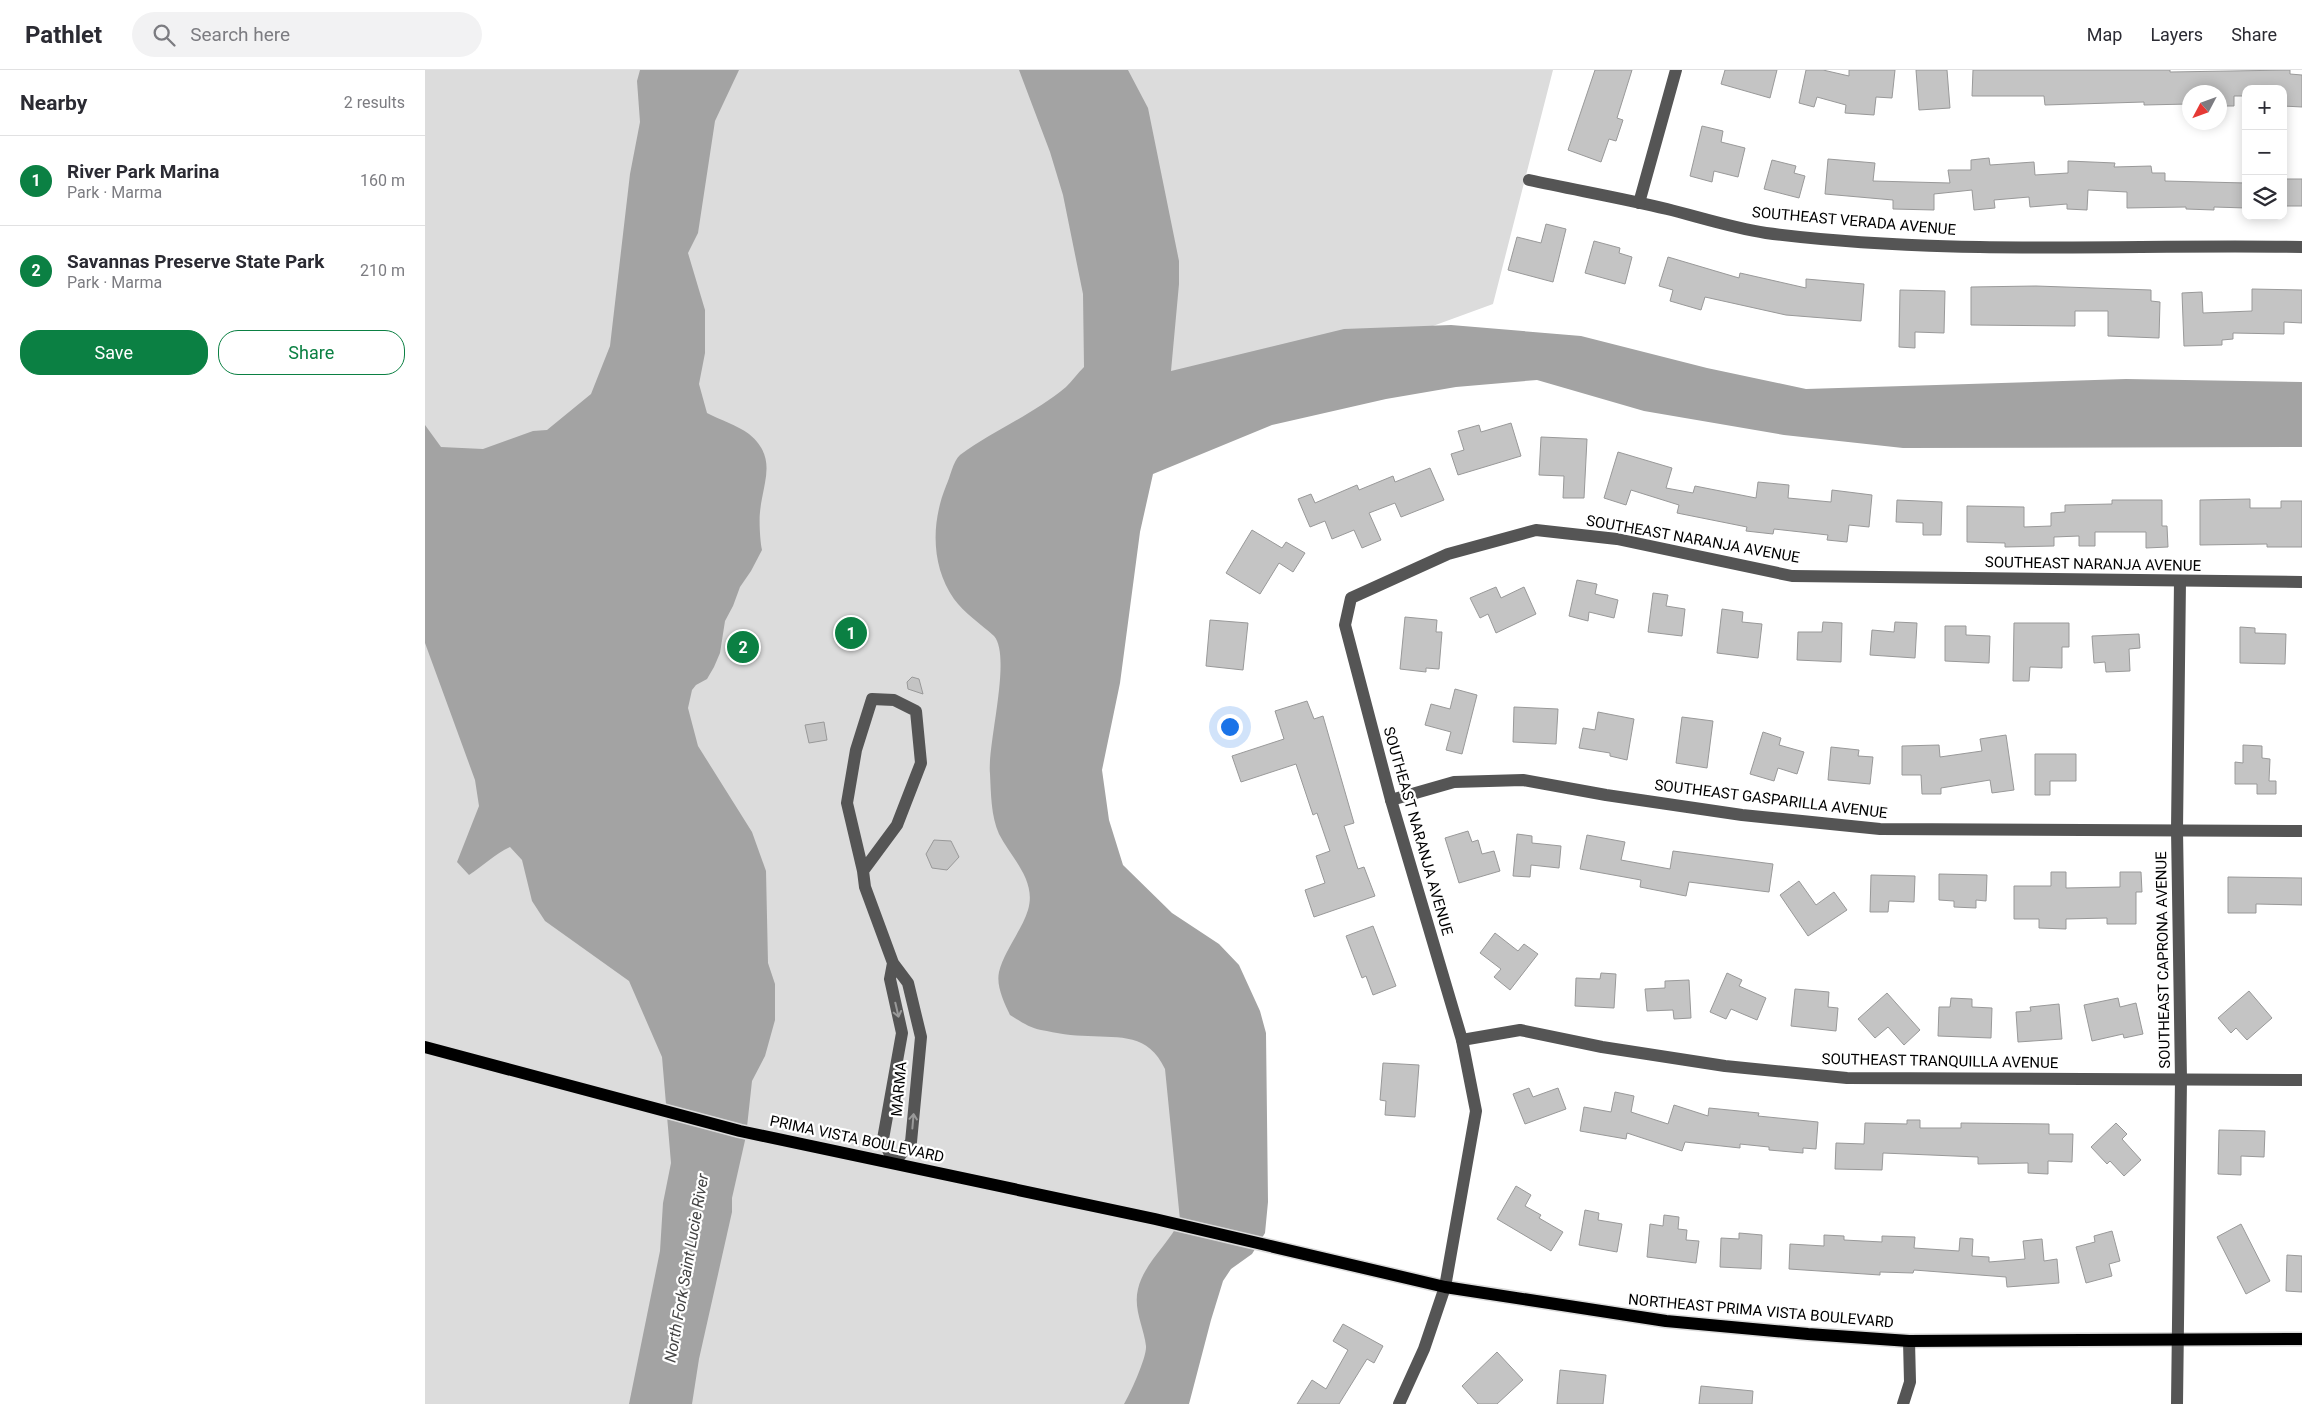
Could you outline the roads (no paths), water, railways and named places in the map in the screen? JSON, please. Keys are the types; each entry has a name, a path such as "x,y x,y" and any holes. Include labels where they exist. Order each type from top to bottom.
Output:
{"main road":[{"name":"PRIMA VISTA BOULEVARD","path":"425,1047 740,1131 1155,1219 1286,1250"},
{"name":"NORTHEAST PRIMA VISTA BOULEVARD","path":"1286,1250 1445,1287 1666,1321 1808,1334 1909,1340 2302,1339"}],"street":[{"path":"1639,203 1676,70"},
{"name":"SOUTHEAST VERADA AVENUE","path":"1529,180 1639,203 1764,233 1920,247 2302,247"},
{"name":"SOUTHEAST NARANJA AVENUE","path":"1399,1404 1424,1350 1445,1287 1476,1111 1462,1040 1391,800 1345,625 1351,598 1448,554 1536,530 1617,539 1792,576 2302,582"},
{"name":"SOUTHEAST CAPRONA AVENUE","path":"2177,1404 2181,1079 2177,830 2180,581"},
{"name":"MARMA","path":"863,871 897,825 921,763 917,711 894,700 872,699 853,766 847,803 865,887 893,963 908,983 921,1036 911,1142 894,1163 883,1139 902,1033 890,979 893,963"},
{"name":"SOUTHEAST GASPARILLA AVENUE","path":"1391,800 1454,782 1523,780 1607,795 1742,815 1880,829 2302,831"},
{"name":"SOUTHEAST TRANQUILLA AVENUE","path":"1462,1040 1520,1030 1602,1047 1725,1066 1847,1078 2302,1080"},
{"path":"894,1081 916,1083"},
{"path":"1903,1404 1910,1382 1909,1340"}],"water":[{"name":"North Fork Saint Lucie River","path":"640,70 739,70 715,121 698,233 688,253 705,310 705,353 699,384 707,413 749,434 758,443 763,452 767,470 760,516 762,550 740,587 725,621 720,653 714,667 707,679 696,685 692,690 688,708 698,746 752,832 766,871 768,963 775,984 775,1020 765,1056 752,1081 746,1136 732,1198 732,1212 699,1359 692,1404 629,1404 660,1251 663,1203 671,1163 662,1057 629,981 545,921 532,901 522,860 510,847 469,875 457,862 479,806 475,780 425,643 425,425 441,447 483,449 533,431 547,430 591,394 610,346 630,174 640,122 637,81"},
{"path":"1019,70 1128,70 1148,108 1179,261 1179,284 1171,371 1344,329 1451,325 1581,336 1707,368 1806,389 2126,379 2302,382 2302,447 1903,448 1784,435 1644,411 1537,380 1456,387 1386,399 1272,425 1153,474 1140,532 1120,683 1102,770 1109,820 1123,865 1172,913 1219,944 1239,965 1260,1011 1266,1033 1268,1202 1265,1233 1252,1254 1231,1269 1223,1281 1189,1404 1124,1404 1138,1375 1146,1351 1137,1304 1138,1289 1151,1262 1180,1220 1165,1069 1158,1057 1142,1043 1122,1038 1070,1035 1037,1029 1010,1015 1005,1005 998,977 999,972 1001,964 1025,918 1030,899 1026,879 999,834 994,820 992,805 990,760 1000,681 1001,662 999,647 994,636 968,614 954,599 946,586 937,558 936,529 941,500 954,465 960,455 1054,397 1084,367 1083,294 1063,195 1050,152"}],"place":[{"name":"River Park Marina","path":"851,633"},
{"name":"Savannas Preserve State Park","path":"743,647"}]}
